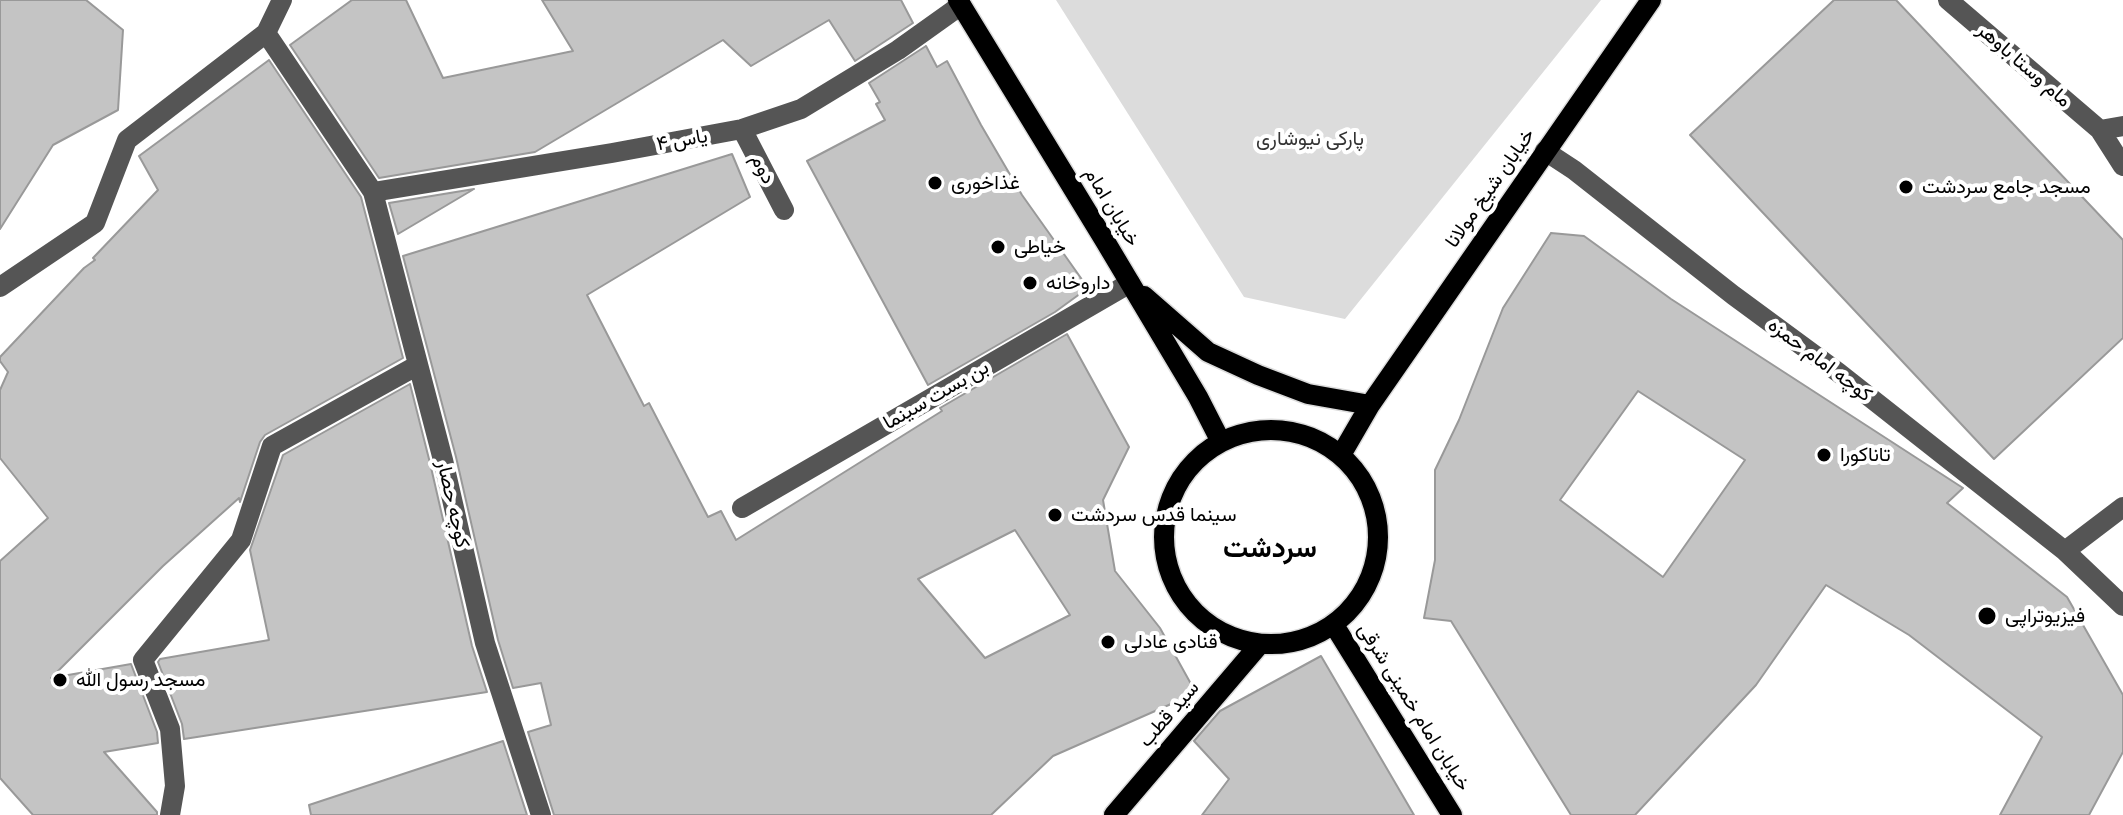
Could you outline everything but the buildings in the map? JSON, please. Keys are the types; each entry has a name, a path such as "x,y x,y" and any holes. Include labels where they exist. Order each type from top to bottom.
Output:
{"main road":[{"name":"خیابان شیخ مولانا","path":"1341,455 1370,405 1651,0"},
{"name":"خیابان امام","path":"960,3 1198,397 1221,442"},
{"path":"1130,283 1208,352 1308,394 1370,405"},
{"path":"1270,429 1296,432 1320,441 1341,455 1362,480 1376,510 1379,542 1373,574 1358,602 1334,625 1311,638 1286,644 1260,644 1231,637 1205,622 1184,600 1174,583 1166,564 1163,543 1166,512 1177,484 1195,460 1221,442 1245,433 1270,429"},
{"name":"خیابان امام خمینی شرقی","path":"1334,625 1452,815"},
{"name":"سید قطب","path":"1114,815 1260,644"}],"street":[{"path":"0,287 95,223 127,140 266,33 282,0"},
{"name":"مام وستا باوهر","path":"1948,0 2100,130 2123,166"},
{"name":"یاس ۴","path":"373,192 742,129 801,109 898,50 960,3"},
{"name":"کوچه حصار","path":"266,33 373,192 443,460 485,643 541,815"},
{"path":"2100,130 2123,126"},
{"name":"دوم","path":"742,129 784,210"},
{"name":"کوچه امام حمزه","path":"1545,151 1839,373 2065,551 2123,606"},
{"name":"بن بست سینما","path":"742,508 1130,283"},
{"path":"170,815 175,786 170,729 143,660 241,540 272,446 418,365"},
{"path":"2065,551 2123,507"}],"green space":[{"name":"پارکی نیوشاری","path":"1056,0 1601,0 1345,319 1244,297"}],"place":[{"name":"غذاخوری","path":"935,183"},
{"name":"مسجد جامع سردشت","path":"1906,187"},
{"name":"خیاطی","path":"998,247"},
{"name":"داروخانه","path":"1030,283"},
{"name":"تاناکورا","path":"1824,455"},
{"name":"سینما قدس سردشت","path":"1055,515"},
{"name":"فیزیوتراپی","path":"1987,616"},
{"name":"قنادی عادلی","path":"1108,642"},
{"name":"مسجد رسول الله","path":"60,680"}],"district":[{"name":"سردشت","path":"1270,548"}]}
